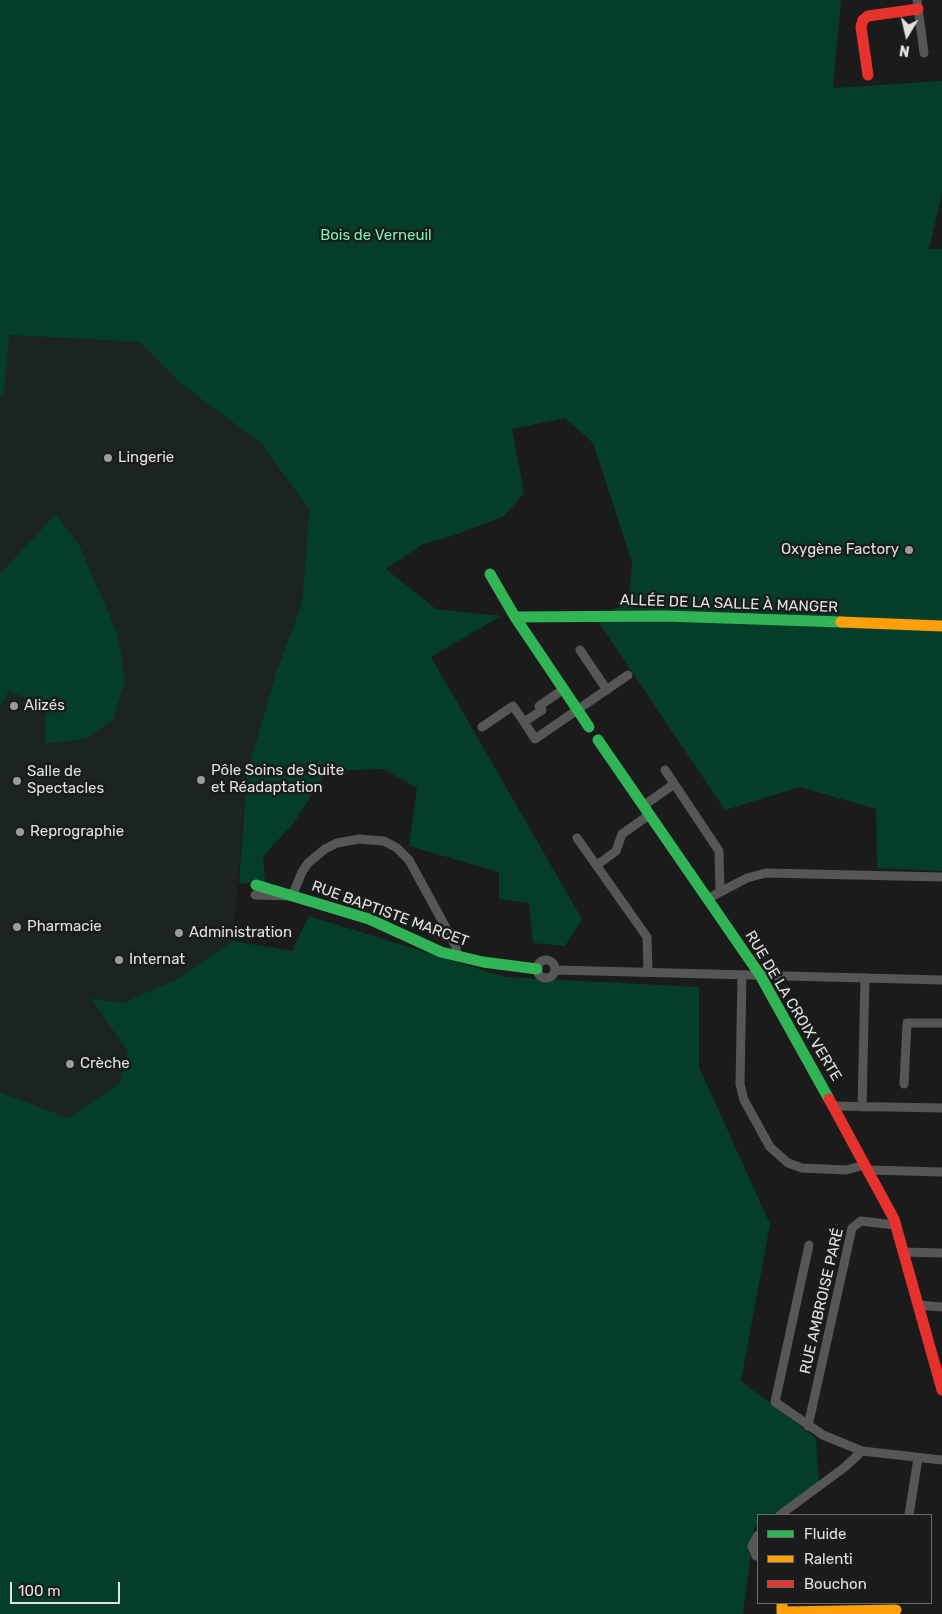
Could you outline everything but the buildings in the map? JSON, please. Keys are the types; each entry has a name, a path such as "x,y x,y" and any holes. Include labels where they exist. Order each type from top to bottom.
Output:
{"street":[{"path":"868,75 861,27 863,20 868,16 918,4 924,53"},
{"path":"490,574 515,617 589,727"},
{"name":"ALLÉE DE LA SALLE À MANGER","path":"515,617 666,616 942,626"},
{"path":"580,650 607,690"},
{"path":"482,727 513,706 535,739 628,675"},
{"path":"524,722 542,710 540,706 564,689"},
{"name":"RUE DE LA CROIX VERTE","path":"598,740 760,975 885,1200 895,1225 942,1390"},
{"path":"665,770 719,851 720,892"},
{"path":"597,865 616,851 622,834 674,784"},
{"path":"577,838 647,937 648,972"},
{"path":"292,896 302,872 325,849 347,840 384,841 397,848 409,860 446,926 456,947 457,956"},
{"path":"707,899 747,878 766,873 942,877"},
{"name":"RUE BAPTISTE MARCET","path":"256,890 292,896 369,920 441,952 492,964 537,969"},
{"name":"RUE BAPTISTE MARCET","path":"547,960 553,963 556,970 553,976 546,979 540,976 537,969 540,963 547,960"},
{"name":"RUE BAPTISTE MARCET","path":"556,970 942,980"},
{"path":"742,975 740,1084 744,1100 770,1147 788,1164 802,1168 846,1170 866,1168 942,1172"},
{"path":"862,1107 865,978"},
{"path":"904,1084 907,1023 942,1023"},
{"path":"834,1106 942,1108"},
{"name":"RUE AMBROISE PARÉ","path":"808,1426 852,1228 861,1221 895,1225"},
{"path":"808,1245 775,1402 808,1426 862,1451 942,1460"},
{"path":"903,1252 942,1253"},
{"path":"918,1305 942,1307"},
{"path":"781,1514 845,1467 862,1451"},
{"path":"910,1514 918,1458"},
{"path":"757,1537 752,1546 757,1556"},
{"path":"782,1604 782,1612 896,1609"}],"shaded area":[{"path":"8,335 140,342 181,384 262,444 309,510 302,603 276,673 247,773 233,941 179,978 123,1003 92,998 128,1052 119,1084 67,1118 0,1092 0,395 4,395"}],"green space":[{"name":"Bois de Verneuil","path":"0,0 841,0 833,88 942,81 942,194 929,249 942,249 942,871 877,868 876,809 800,787 725,810 599,623 629,597 632,562 593,443 565,418 512,429 524,493 504,516 452,536 423,544 386,569 436,609 501,616 431,657 582,919 565,946 533,943 529,903 499,899 499,872 409,846 417,788 383,769 327,771 293,824 263,856 265,881 239,884 247,773 276,673 302,603 309,510 262,444 181,384 140,342 9,335 4,396 0,395"},
{"path":"56,514 79,545 118,635 125,680 113,720 85,739 45,744 46,707 9,691 0,705 0,574"},
{"path":"309,916 505,977 699,987 699,1067 770,1224 741,1381 816,1438 819,1483 773,1514 757,1514 757,1526 754,1528 743,1614 0,1614 0,1092 68,1118 119,1084 128,1052 91,998 123,1003 179,978 233,941 292,951"}],"traffic: fast":[{"path":"490,574 515,617 589,727"},
{"path":"515,617 666,616 841,622"},
{"path":"598,740 760,975 829,1099"},
{"path":"256,885 369,919 441,952 483,962 537,969"}],"traffic: slow":[{"path":"841,622 942,626"},
{"path":"782,1604 782,1612 896,1610"}],"traffic: jam":[{"path":"868,75 861,27 863,20 868,16 918,9"},
{"path":"829,1099 894,1219 942,1390"}],"place":[{"name":"Lingerie","path":"108,458"},
{"name":"Oxygène Factory","path":"909,550"},
{"name":"Alizés","path":"14,706"},
{"name":"Pôle Soins de Suite et Réadaptation","path":"201,780"},
{"name":"Salle de Spectacles","path":"17,781"},
{"name":"Reprographie","path":"20,832"},
{"name":"Pharmacie","path":"17,927"},
{"name":"Administration","path":"179,933"},
{"name":"Internat","path":"119,960"},
{"name":"Crèche","path":"70,1064"}]}
